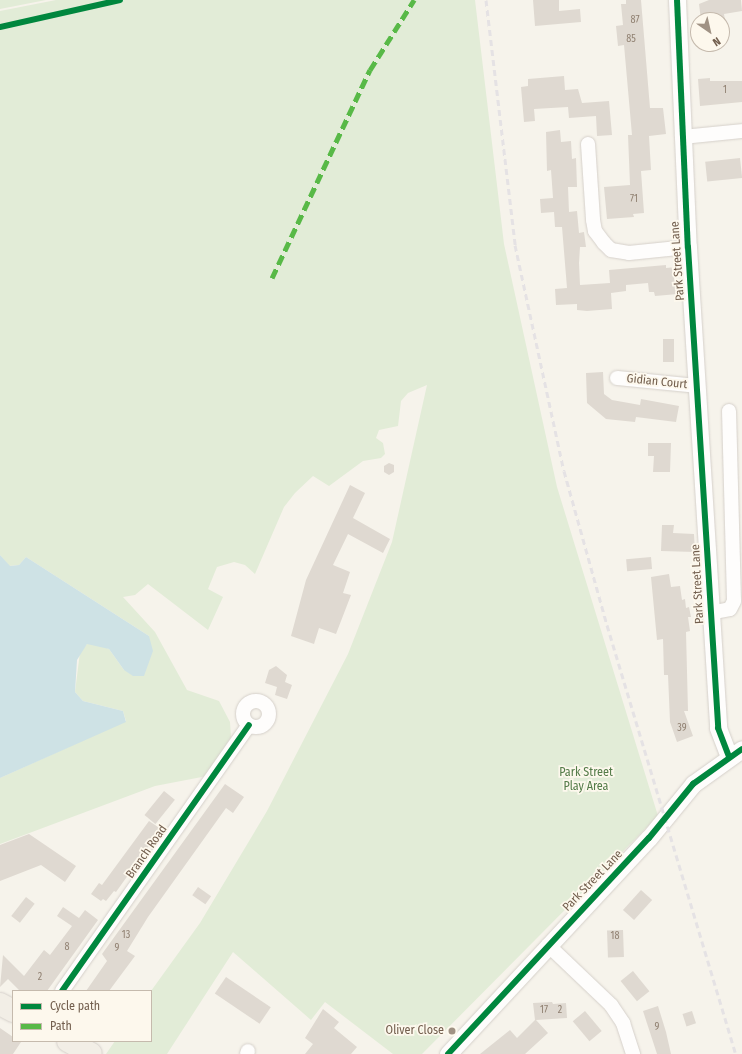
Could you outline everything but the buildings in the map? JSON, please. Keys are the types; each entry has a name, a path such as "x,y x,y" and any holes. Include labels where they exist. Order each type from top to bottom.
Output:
{"main road":[{"path":"0,1004 12,1010"},
{"path":"70,1042 91,1054"}],"street":[{"name":"Park Street Lane","path":"448,1054 649,838 693,784 735,752 718,728 688,248 677,0"},
{"path":"682,137 742,131"},
{"path":"588,144 593,220 595,231 604,243 611,250 630,253 688,248"},
{"name":"Gidian Court","path":"617,378 697,386"},
{"name":"Park Street Lane","path":"710,613 730,608 734,601 729,411"},
{"name":"Branch Road","path":"63,990 249,725"},
{"path":"548,945 611,1005 623,1023 633,1054"}],"green space":[{"path":"0,0 46,0 0,9"},
{"name":"Park Street Play Area","path":"56,0 475,0 504,244 557,487 658,816 422,1054 393,1054 325,1002 311,1020 233,952 167,1054 106,1054 114,1042 152,1042 152,990 200,923 267,811 348,654 392,542 427,385 408,393 401,401 398,426 379,430 376,438 383,443 385,454 381,458 363,461 329,486 313,476 295,493 284,507 255,574 245,565 234,562 217,567 208,589 223,597 208,630 148,584 135,595 123,597 155,632 187,690 219,701 230,722 231,737 207,776 155,786 0,844 0,778 126,721 123,711 83,701 75,692 80,652 87,644 97,644 109,649 124,670 149,636 26,557 19,565 9,566 0,555 0,11"}],"shaded area":[{"path":"0,555 10,566 19,565 26,557 149,636 153,651 144,676 133,676 124,670 109,649 87,644 77,660 75,692 83,701 123,711 126,722 0,778"}],"railway":[{"path":"486,0 515,245 564,471 607,625 736,1054"}],"marked path":[{"path":"272,278 370,70 414,0"}],"cycle path":[{"path":"0,27 120,0"},
{"path":"677,0 688,247 718,728 729,756"},
{"path":"63,990 249,725"},
{"path":"448,1054 649,838 693,784 742,749"}],"place":[{"name":"Oliver Close","path":"452,1031"}]}
